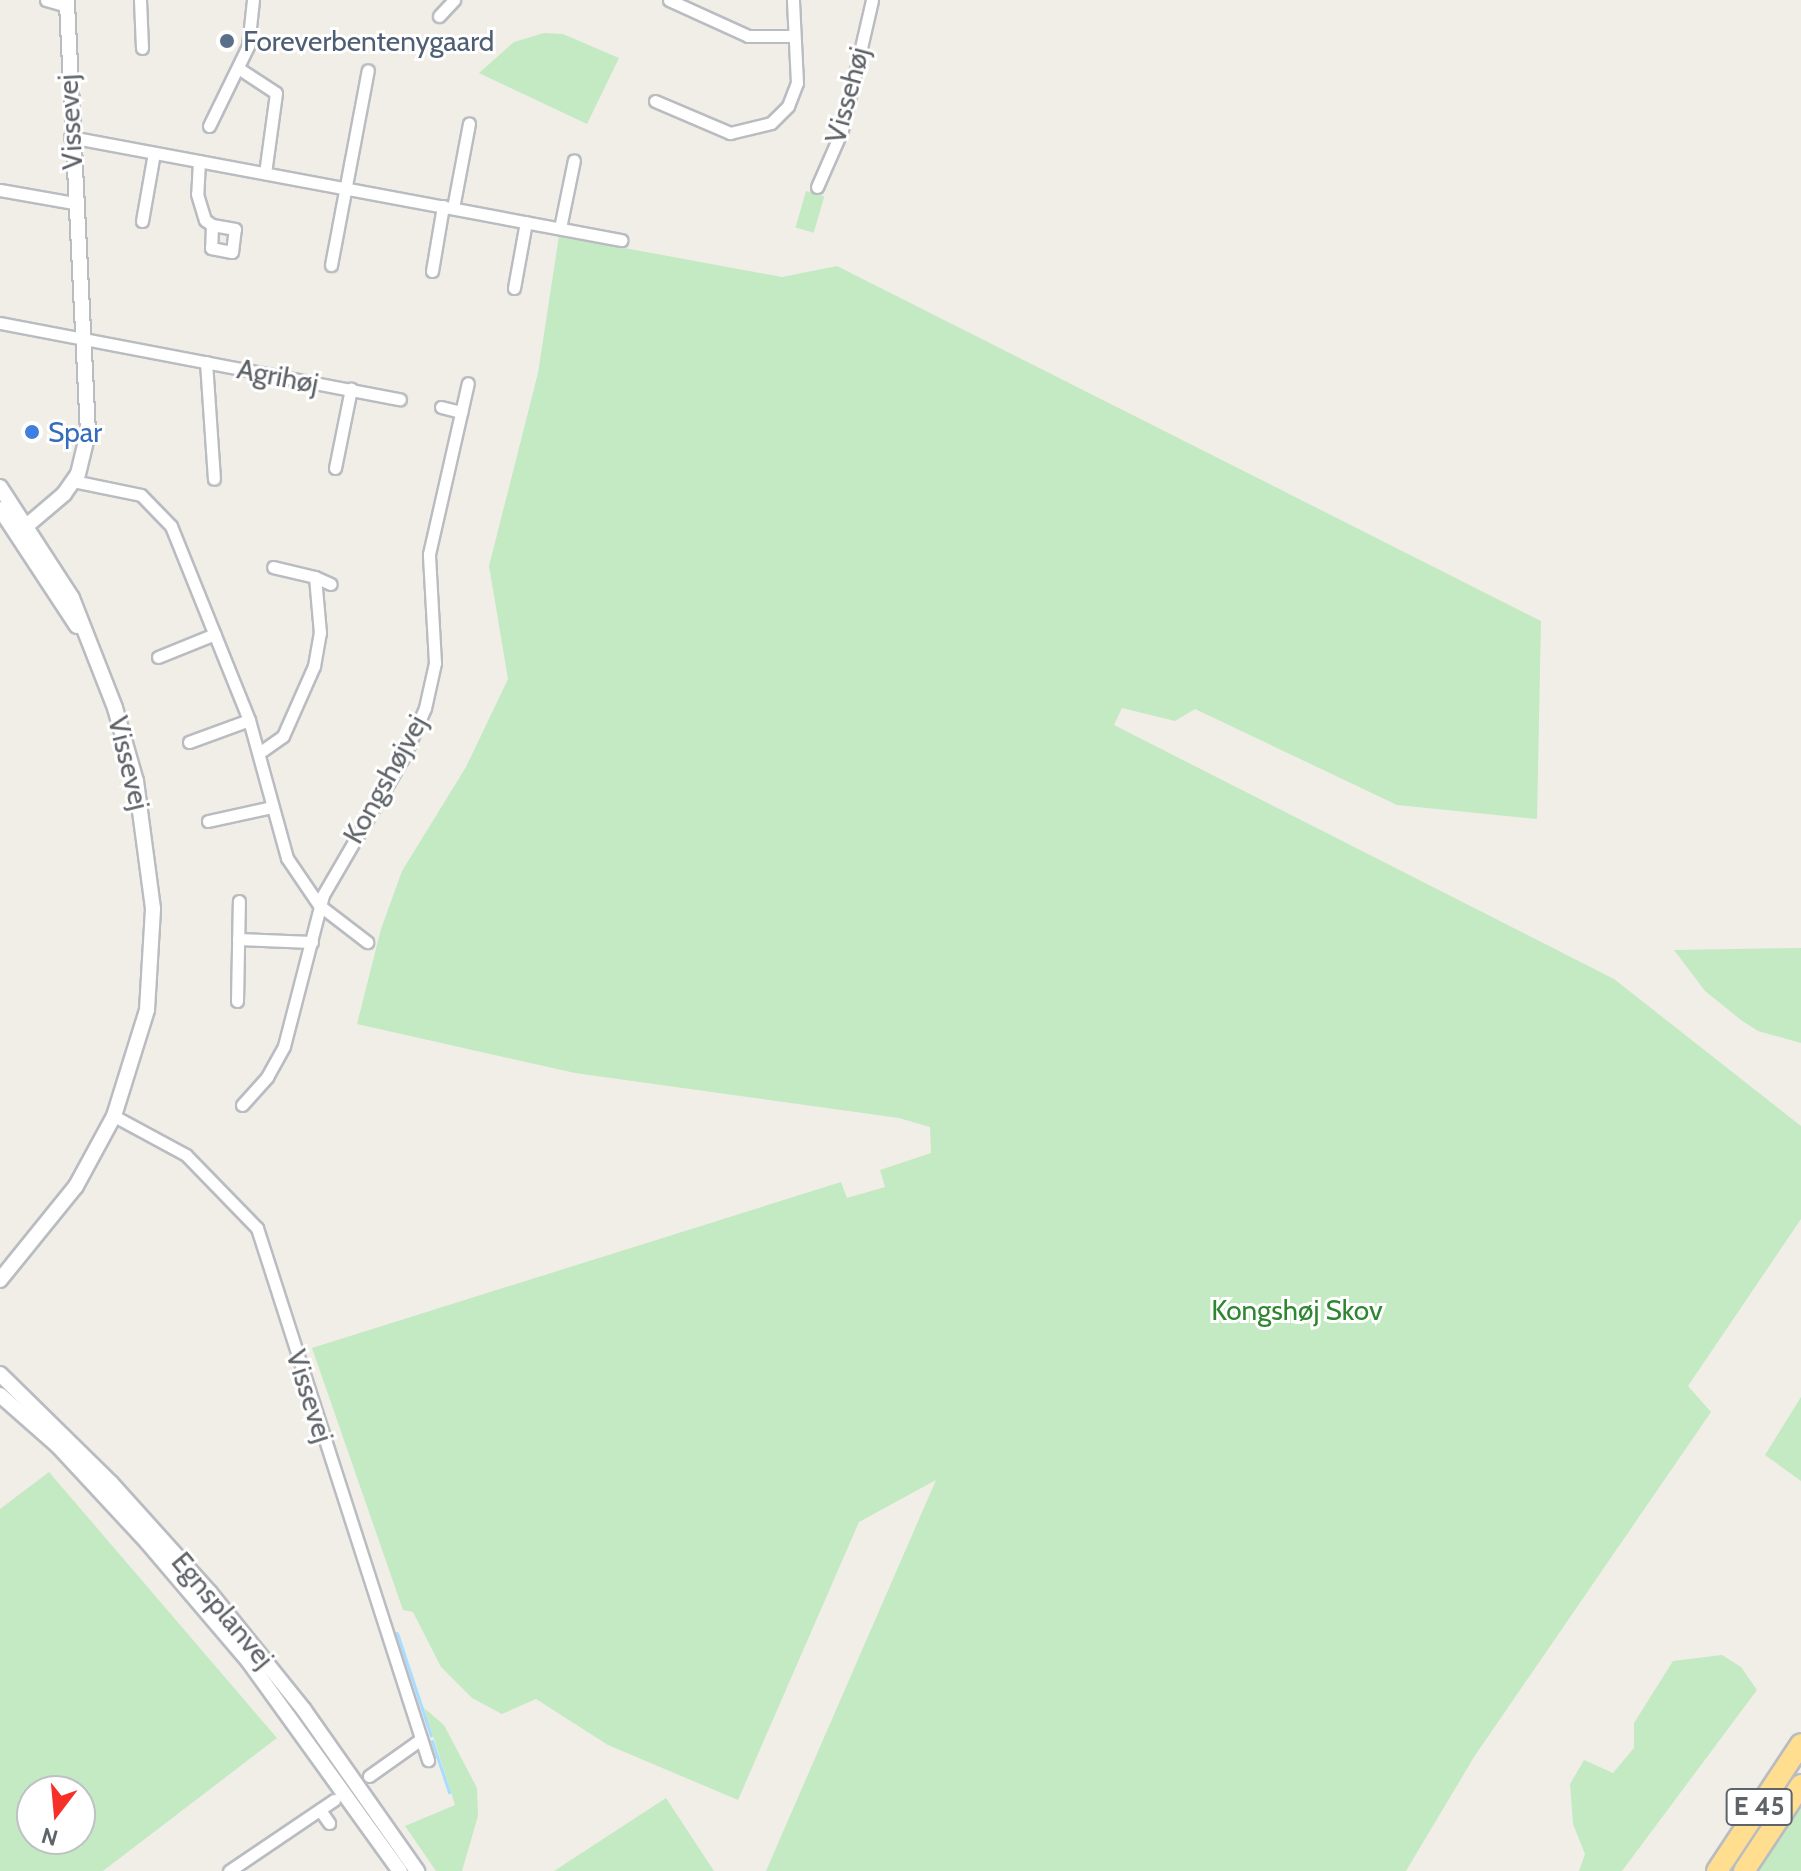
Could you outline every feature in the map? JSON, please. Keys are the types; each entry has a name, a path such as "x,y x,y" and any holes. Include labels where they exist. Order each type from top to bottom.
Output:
{"highway":[{"name":"E 45","path":"1717,1871 1801,1744"},
{"name":"E 45","path":"1744,1871 1801,1785"}],"street":[{"path":"46,0 67,3"},
{"path":"140,0 142,48"},
{"path":"209,126 248,46 253,0"},
{"path":"439,16 454,0"},
{"path":"669,0 748,36 794,36"},
{"name":"Vissehøj","path":"655,101 720,131 757,130 781,115 793,97 793,0"},
{"name":"Vissehøj","path":"817,187 842,130 872,0"},
{"name":"Vissevej","path":"0,1280 76,1186 114,1116 147,1010 152,884 136,781 92,649 23,530 73,481 88,433 70,137 67,3"},
{"path":"238,68 276,93 278,108 265,173"},
{"path":"331,265 368,70"},
{"path":"432,271 469,123"},
{"path":"70,137 621,240"},
{"path":"142,221 154,153"},
{"path":"560,228 574,160"},
{"path":"199,161 200,208 212,225"},
{"path":"0,190 74,203"},
{"path":"514,288 526,222"},
{"path":"0,323 84,339"},
{"name":"Agrihøj","path":"84,339 400,399"},
{"name":"Agrihøj","path":"206,362 214,479"},
{"name":"Kongshøjvej","path":"242,1105 267,1077 284,1046 319,905 405,754 428,697 435,651 429,554 468,383"},
{"name":"Agrihøj","path":"335,468 351,389"},
{"path":"441,407 461,412"},
{"path":"73,481 141,495 160,510 249,720 287,858 319,905 367,942"},
{"path":"0,487 23,530"},
{"path":"0,509 23,530"},
{"path":"273,567 331,584"},
{"path":"259,753 283,736 314,666 320,633 315,577"},
{"path":"158,657 215,634"},
{"path":"189,742 249,720"},
{"path":"208,821 272,807"},
{"path":"237,1001 239,901"},
{"path":"238,939 312,942"},
{"name":"Vissevej","path":"114,1116 186,1155 257,1228 428,1760"},
{"path":"0,1365 31,1402"},
{"name":"Egnsplanvej","path":"0,1374 31,1402 210,1593 322,1734 417,1871"},
{"name":"Egnsplanvej","path":"0,1395 57,1445 147,1542 249,1662 400,1871"},
{"path":"369,1776 421,1739"},
{"path":"229,1871 334,1800"},
{"path":"320,1810 329,1823"}],"green space":[{"path":"544,33 563,34 619,58 587,124 479,73 514,42"},
{"path":"806,191 824,196 814,233 796,228"},
{"name":"Kongshøj Skov","path":"559,236 782,277 837,266 1541,621 1537,819 1397,805 1195,709 1175,721 1122,708 1114,725 1614,979 1801,1126 1801,1219 1688,1386 1711,1412 1474,1757 1406,1871 766,1871 936,1480 859,1522 738,1800 608,1745 536,1699 502,1714 472,1698 441,1667 413,1612 403,1610 312,1348 841,1182 847,1198 885,1187 880,1170 931,1153 930,1127 899,1118 575,1073 357,1024 381,929 402,871 466,767 508,679 489,566 538,373"},
{"path":"1801,948 1801,1043 1758,1031 1741,1020 1705,991 1674,950"},
{"path":"1801,1397 1801,1481 1765,1455"},
{"path":"49,1472 277,1738 103,1871 0,1871 0,1509"},
{"path":"1722,1655 1741,1667 1757,1690 1622,1871 1579,1871 1585,1854 1573,1824 1570,1784 1584,1760 1613,1773 1634,1748 1634,1723 1673,1661"},
{"path":"424,1708 444,1725 477,1788 478,1816 462,1871 436,1871 405,1826 455,1805"},
{"path":"666,1798 714,1871 554,1871"},
{"path":"1801,1808 1801,1871 1758,1871 1775,1845"}],"waterway":[{"path":"397,1633 431,1736"},
{"path":"432,1741 449,1792"}],"place":[{"name":"Foreverbentenygaard","path":"227,41"},
{"name":"Spar","path":"32,432"}]}
